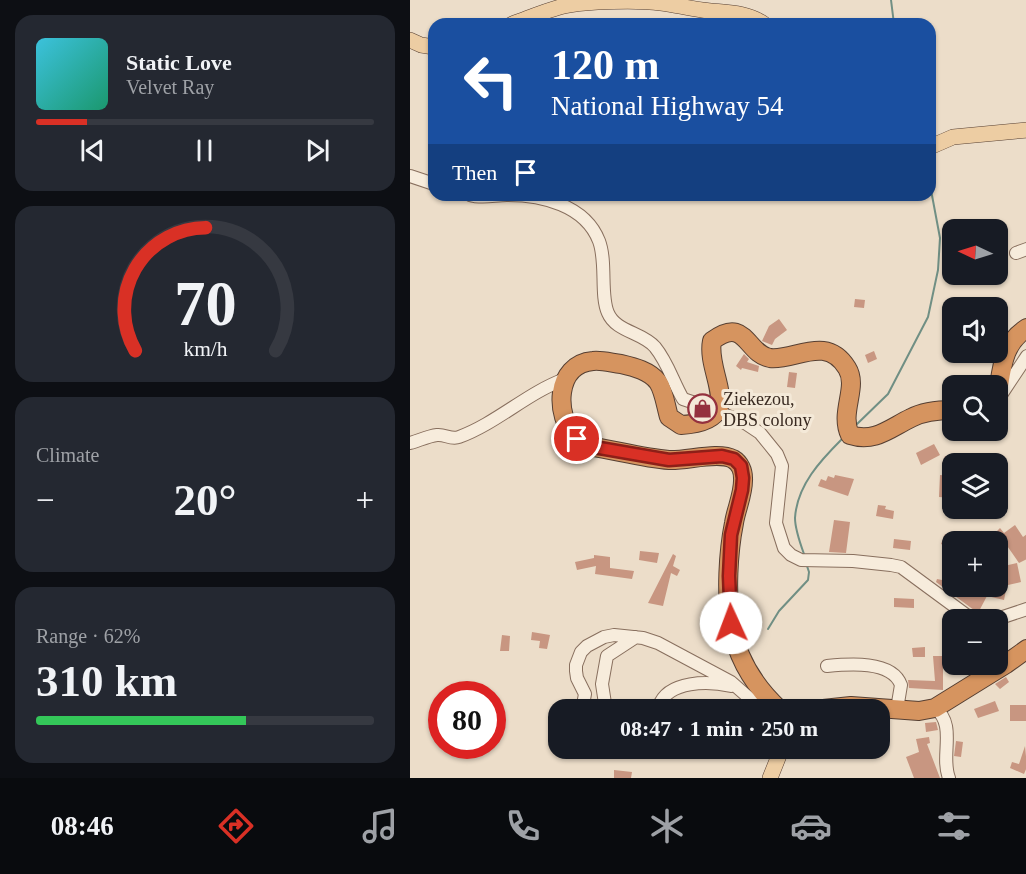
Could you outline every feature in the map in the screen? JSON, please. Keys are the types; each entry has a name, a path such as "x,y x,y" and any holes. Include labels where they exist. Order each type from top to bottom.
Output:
{"highway":[{"path":"1001,375 1007,348 1014,338 1026,328"},
{"path":"769,699 746,669 731,623 729,576 731,535 742,490 741,466 734,459 722,456 669,460 588,446 577,439 563,411 561,394 565,379 576,367 592,361 632,366 650,374 659,383 669,417 681,425 709,419 716,412 720,395 710,352 712,340 721,333 734,332 746,337 763,356 773,358 817,350 833,355 842,361 849,370 851,381 845,425 850,435 869,438 884,433 912,417 942,411"},
{"path":"890,709 919,711 935,708 1026,649"}],"main road":[{"path":"529,18 563,6 584,3 659,2 696,9 739,13 755,18"},
{"path":"410,40 428,46"},
{"path":"936,144 953,137 1026,130"},
{"path":"770,778 778,759"}],"street":[{"path":"410,176 428,182"},
{"path":"548,201 575,211 586,220 600,242 606,311 611,320 653,345 664,358 683,399 745,423 760,433 780,460 782,475 776,523 784,548 791,555 801,560 853,561 901,567 958,609"},
{"path":"1008,383 1026,356"},
{"path":"410,443 437,435 457,438 565,379"},
{"path":"1008,615 1026,609"},
{"path":"584,699 585,694 577,678 576,665 581,652 604,637 614,635 636,637 658,643 731,682 751,699"},
{"path":"604,699 602,684 607,656 636,637"},
{"path":"827,666 857,663 872,665 895,675 901,685 897,709"},
{"path":"663,699 678,688 697,683 720,683 738,687"},
{"path":"935,708 942,714 946,725 948,741 946,766 949,778"}],"building":[{"path":"855,299 865,300 864,308 854,307"},
{"path":"779,319 787,330 775,339 772,345 762,341 769,326"},
{"path":"874,351 877,359 868,363 865,355"},
{"path":"744,354 749,359 747,362 759,366 758,372 742,368 741,370 736,366"},
{"path":"789,372 797,373 795,388 787,387"},
{"path":"934,444 940,455 921,465 916,453"},
{"path":"835,475 854,479 848,496 818,486 821,479 826,481 828,476 834,478"},
{"path":"940,475 942,475 942,497 939,497"},
{"path":"878,505 886,506 885,509 894,511 893,519 876,516"},
{"path":"834,520 850,522 846,553 829,552"},
{"path":"1015,525 1023,537 1027,534 1027,559 1019,563 1008,547 1007,531"},
{"path":"894,539 911,541 910,550 893,548"},
{"path":"640,551 659,553 657,563 639,560"},
{"path":"673,554 676,556 673,566 680,570 677,576 671,573 663,606 648,603"},
{"path":"594,555 610,557 610,568 634,571 632,579 595,574 596,566 577,570 575,562 594,558"},
{"path":"1017,563 1021,582 1008,585 1008,565"},
{"path":"937,579 942,580 942,586 936,582"},
{"path":"956,597 986,597 980,609 973,609"},
{"path":"894,598 914,599 914,608 894,607"},
{"path":"532,632 550,635 547,649 539,648 540,641 531,640"},
{"path":"502,635 510,636 509,651 500,651"},
{"path":"925,647 925,657 913,657 912,648"},
{"path":"933,656 942,656 943,690 909,688 908,680 935,681"},
{"path":"1006,677 1009,682 1000,689 995,684"},
{"path":"995,701 999,711 978,718 974,709"},
{"path":"1010,705 1027,705 1027,721 1010,721"},
{"path":"936,722 938,730 926,732 925,723"},
{"path":"929,737 930,743 927,744 940,778 914,778 906,757 919,752 916,739"},
{"path":"956,741 963,742 961,757 954,756"},
{"path":"1025,746 1027,767 1024,774 1010,768 1012,762 1019,764"},
{"path":"614,770 632,772 631,778 614,778"}],"waterway":[{"path":"891,0 893,18"},
{"path":"855,426 888,394 928,317 938,270 940,238 933,201"},
{"path":"804,554 795,522 800,495 811,474 842,439"},
{"path":"768,629 779,611 808,580 807,566"}],"place":[{"name":"Ziekezou, DBS colony","path":"702,409"}],"route":[{"path":"577,439 588,446 669,460 722,456 734,459 741,466 742,490 731,535 729,576 731,623"}]}
